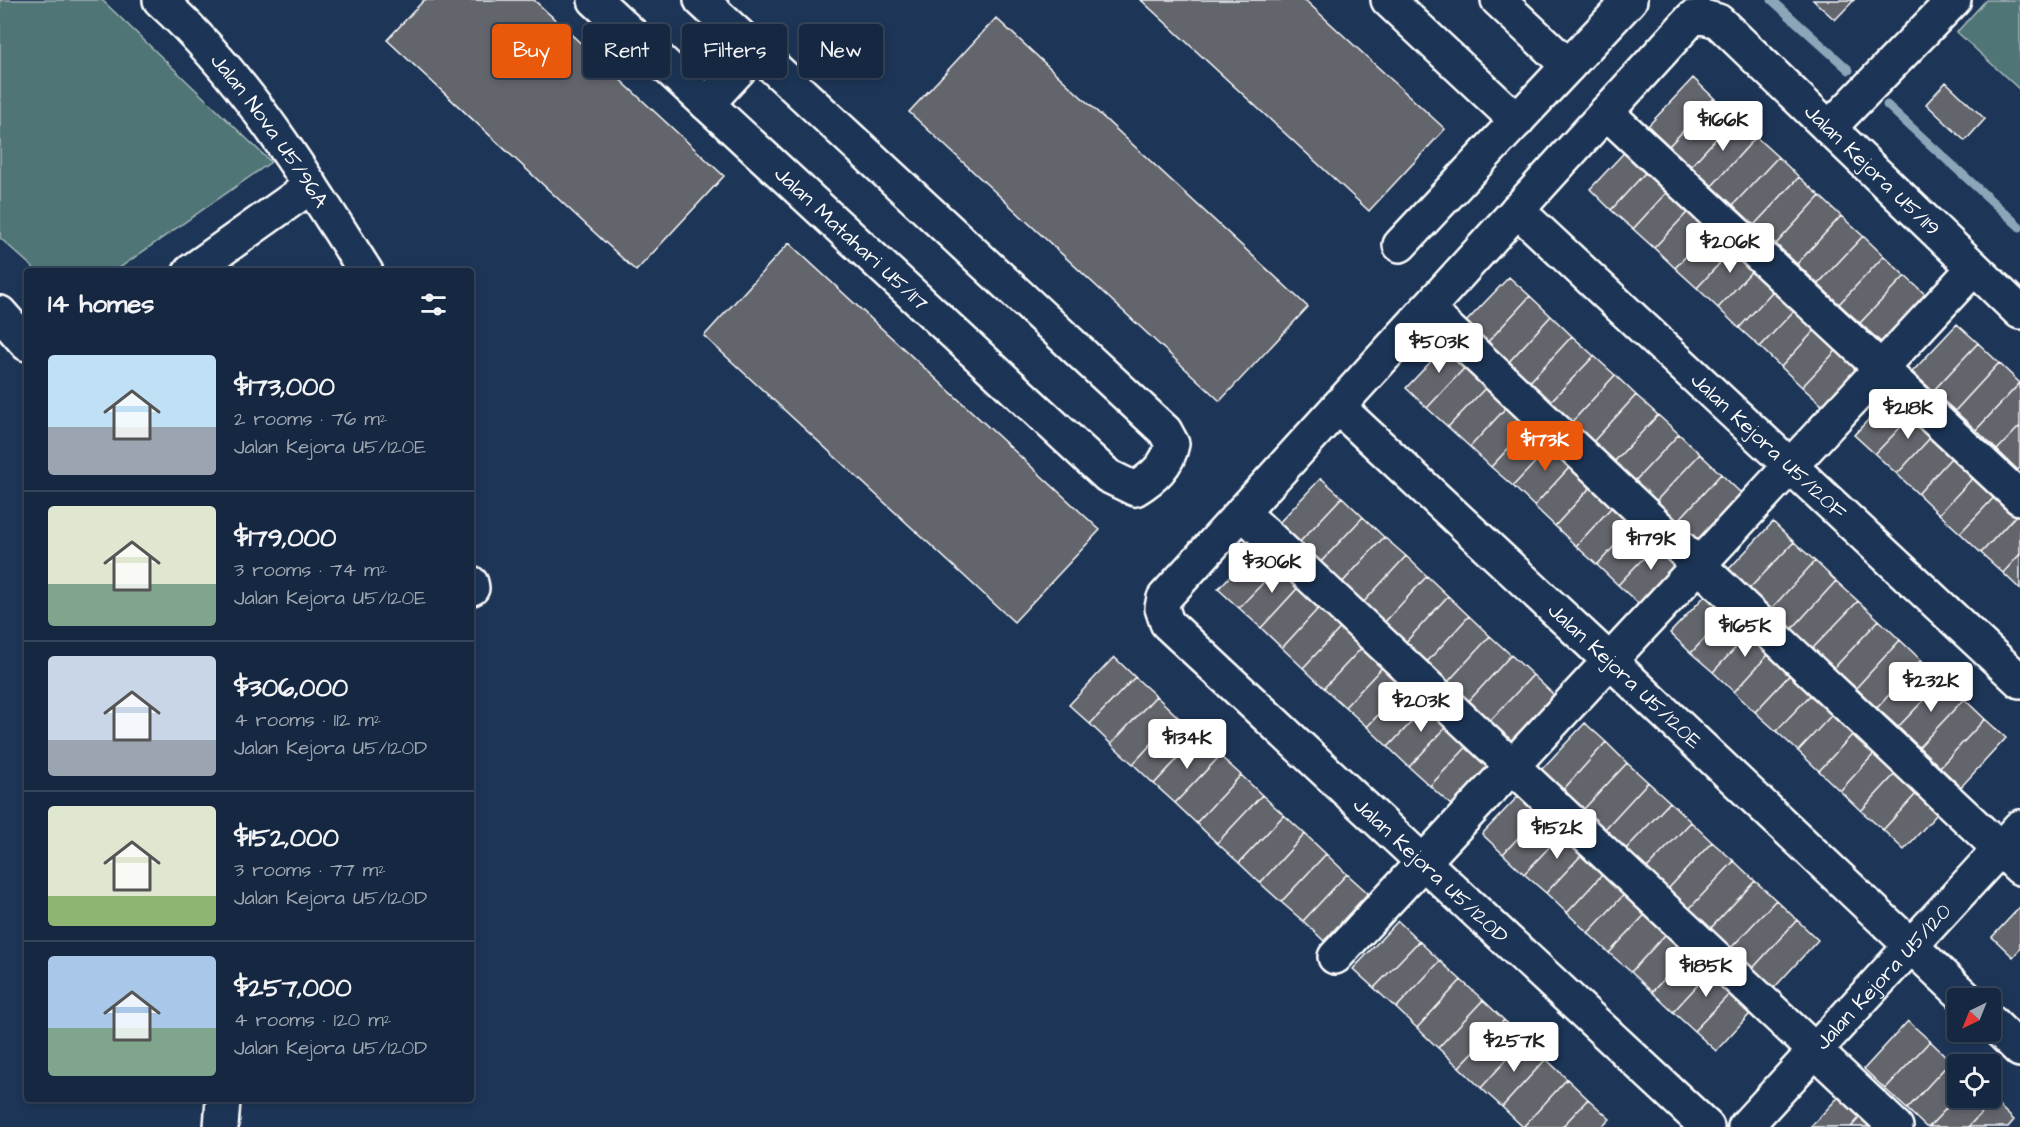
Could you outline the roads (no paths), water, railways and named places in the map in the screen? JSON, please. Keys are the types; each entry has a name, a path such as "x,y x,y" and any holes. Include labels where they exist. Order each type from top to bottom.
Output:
{"street":[{"name":"Jalan Nova U5/96A","path":"160,0 179,17 240,85 311,186 363,268"},
{"name":"Jalan Matahari U5/117","path":"595,0 1108,476 1135,489 1153,478 1170,455 1172,444 1165,431 785,78"},
{"path":"701,0 727,24"},
{"path":"1388,0 1517,121"},
{"path":"1498,0 1568,66"},
{"path":"1400,245 1630,0"},
{"path":"1829,128 1954,0"},
{"name":"Jalan Kejora U5/119","path":"1606,112 1692,18 1703,17 1718,21 2020,312"},
{"path":"707,104 731,78"},
{"path":"1896,1127 1242,512 1606,112 2020,498"},
{"path":"196,268 311,186"},
{"name":"Jalan Kejora U5/120F","path":"1517,210 2020,681"},
{"path":"1335,957 1974,268"},
{"path":"1427,309 1698,566 2013,848"},
{"path":"0,313 24,341"},
{"name":"Jalan Kejora U5/120E","path":"1338,407 1955,988"},
{"name":"Jalan Kejora U5/120D","path":"1242,512 1164,598 1162,608 1167,623 1707,1127"},
{"name":"Jalan Kejora U5/120","path":"1745,1127 1911,946 2013,848"},
{"path":"2001,1032 2020,1050"},
{"path":"221,1127 223,1102"}],"waterway":[{"path":"1772,0 1849,70"},
{"path":"1887,105 2020,227"}]}
